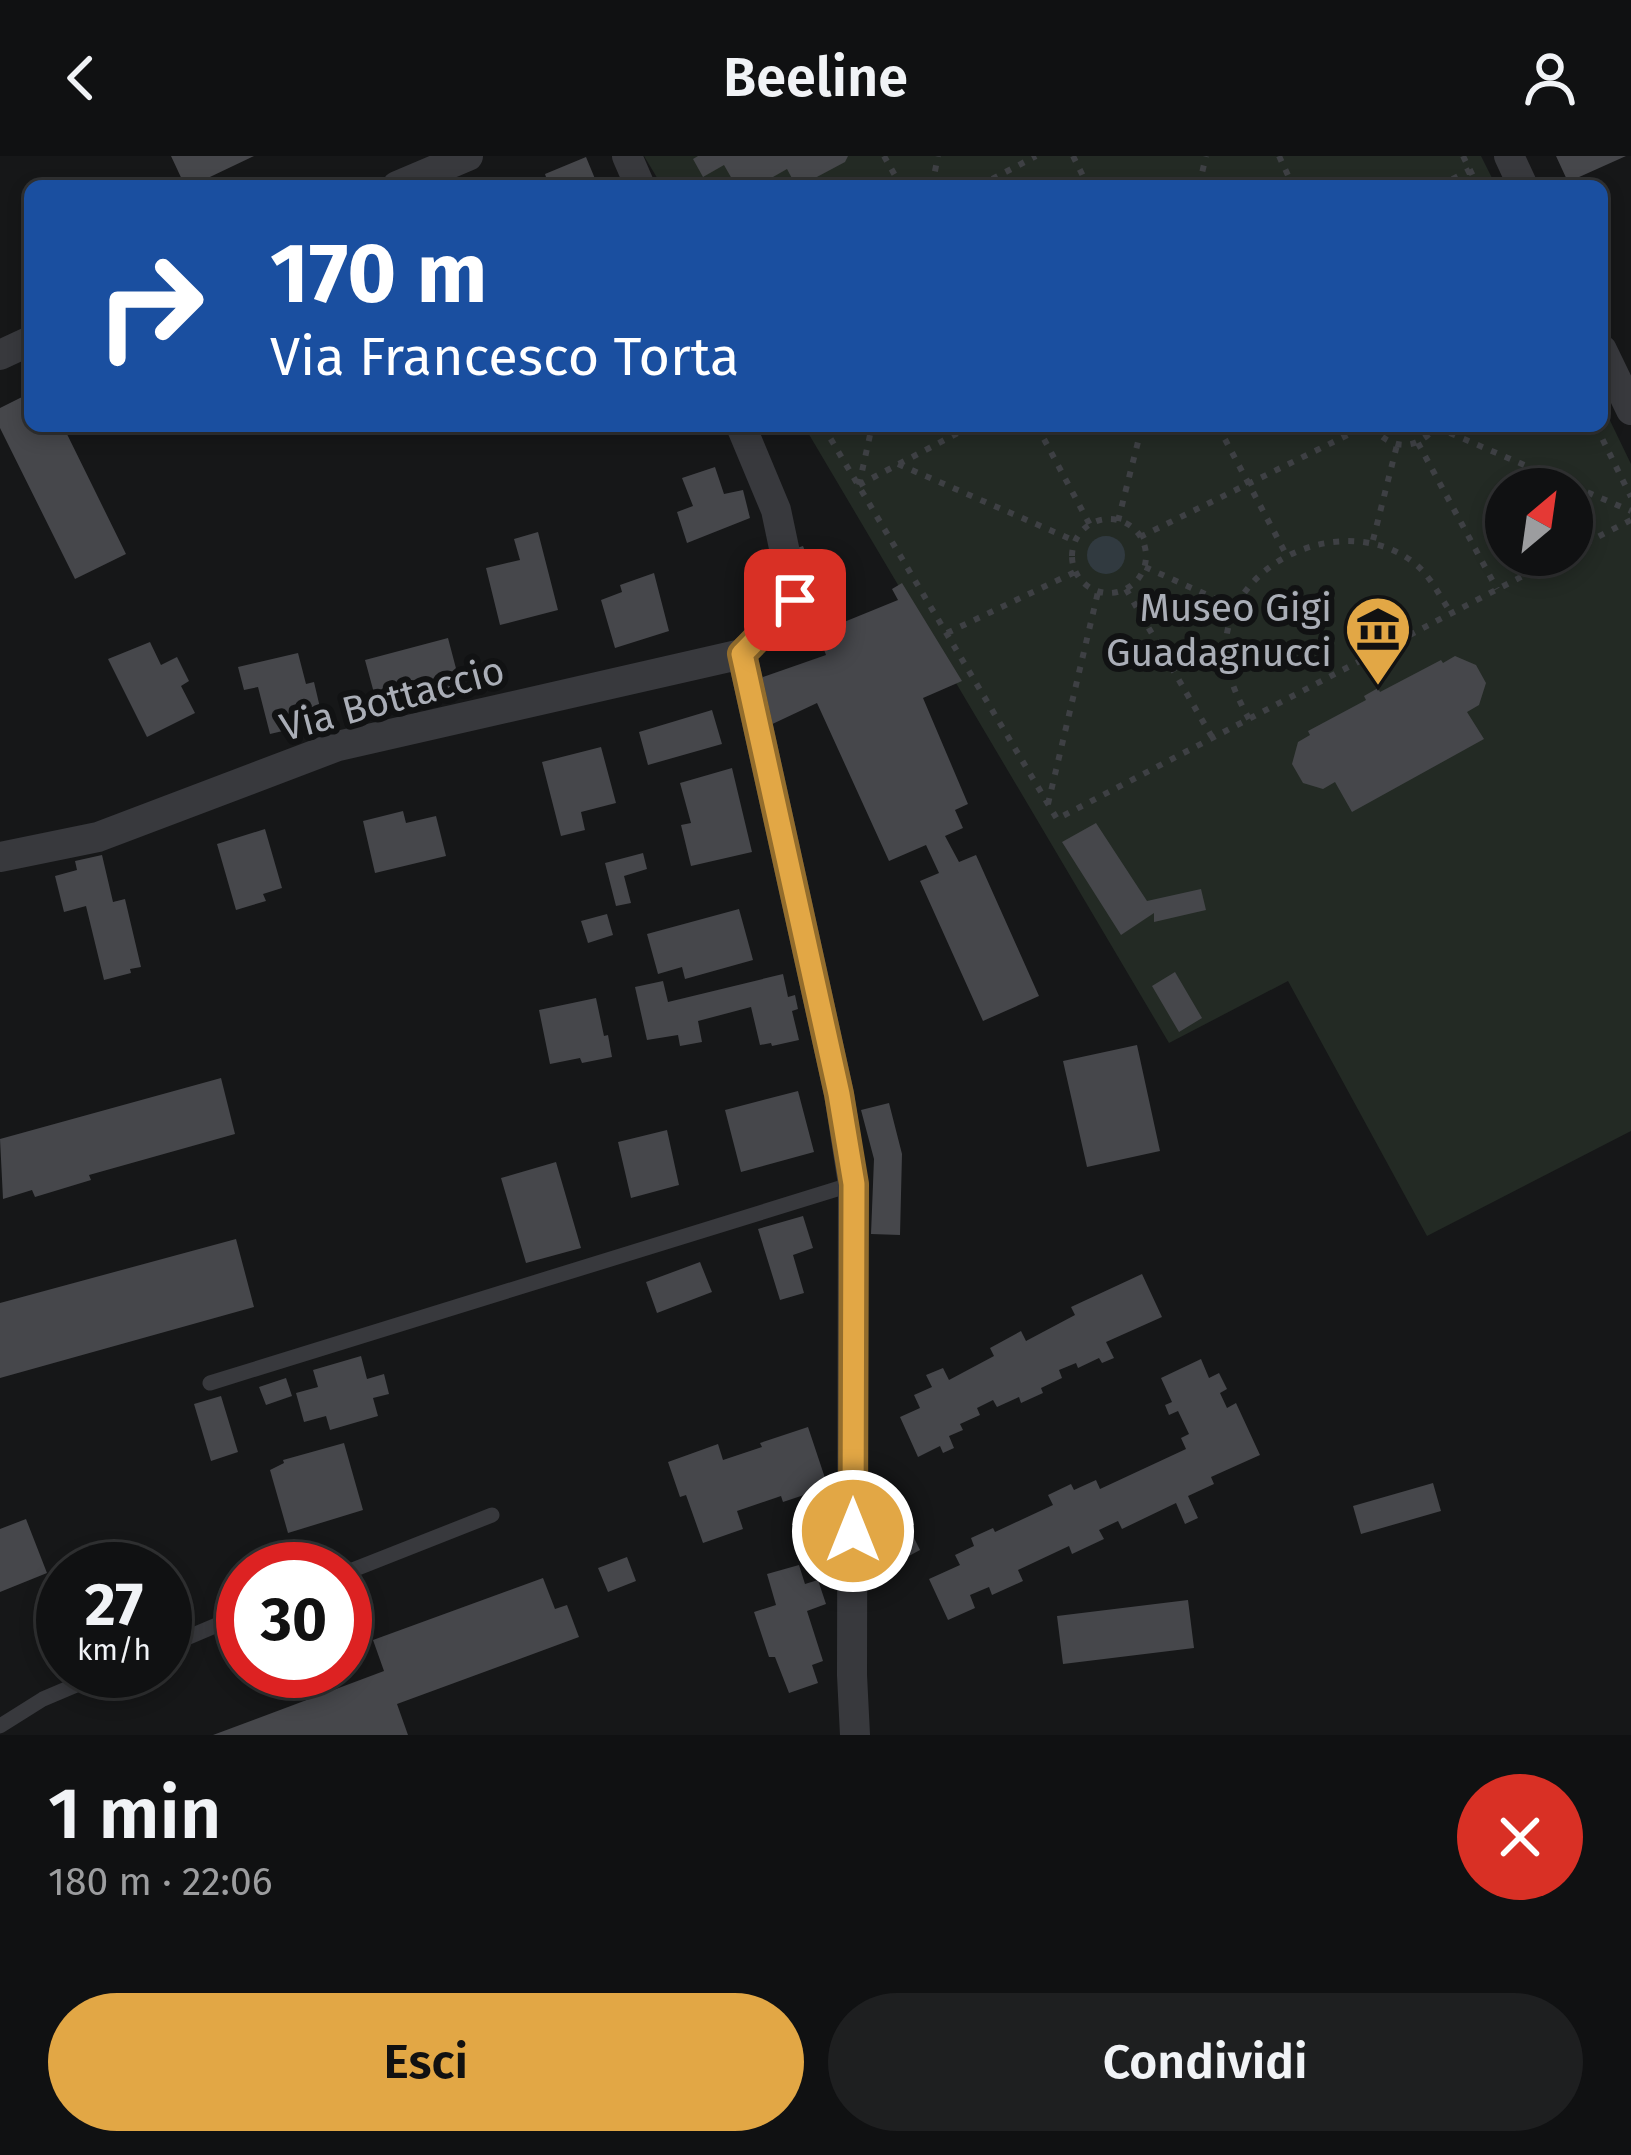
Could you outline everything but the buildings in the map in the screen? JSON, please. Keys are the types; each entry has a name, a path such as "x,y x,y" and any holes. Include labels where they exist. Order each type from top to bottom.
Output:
{"street":[{"path":"411,180 468,156"},
{"path":"1608,362 1631,410"},
{"path":"744,432 776,510 795,600 742,654 839,1094 854,1184 855,1735"},
{"name":"Via Bottaccio","path":"0,856 98,837 338,746 742,654"}],"lane":[{"path":"209,1383 854,1184"},
{"path":"372,1562 492,1515"},
{"path":"0,1726 45,1698"}],"path":[{"path":"990,180 1036,156"},
{"path":"1463,156 1473,180"},
{"path":"1451,180 1467,172"},
{"path":"1463,180 1467,172"},
{"path":"827,432 1057,819 1522,576"},
{"path":"859,485 871,432"},
{"path":"859,485 959,432"},
{"path":"1039,432 1090,525"},
{"path":"1118,521 1140,432"},
{"path":"1221,432 1287,556"},
{"path":"1140,537 1356,432"},
{"path":"1375,432 1396,445 1418,442 1433,432"},
{"path":"1449,432 1631,515"},
{"path":"1599,432 1631,497"},
{"path":"1418,442 1497,589"},
{"path":"1373,542 1396,445"},
{"path":"898,464 1075,541"},
{"path":"1593,538 1631,515"},
{"path":"1118,521 1140,537 1145,567 1126,589 1097,592 1075,572 1075,541 1090,525 1118,521"},
{"path":"1249,719 1235,693 1225,645 1234,607 1262,571 1287,556 1337,541 1373,542 1409,558 1426,573 1451,613"},
{"path":"1145,567 1234,607"},
{"path":"946,633 1075,572"},
{"path":"1126,589 1213,738"},
{"path":"1048,805 1097,592"}],"shaded area":[{"path":"644,156 1481,156 1493,180 658,180"},
{"path":"1608,416 1631,464 1631,1131 1427,1236 1288,981 1169,1043 808,432 1608,432"},
{"path":"1106,536 1120,541 1125,555 1120,569 1106,574 1092,569 1087,555 1092,541"}],"place":[{"name":"Museo Gigi Guadagnucci","path":"1378,688"}],"route":[{"path":"795,600 742,654 839,1094 854,1184 853,1531"}]}
